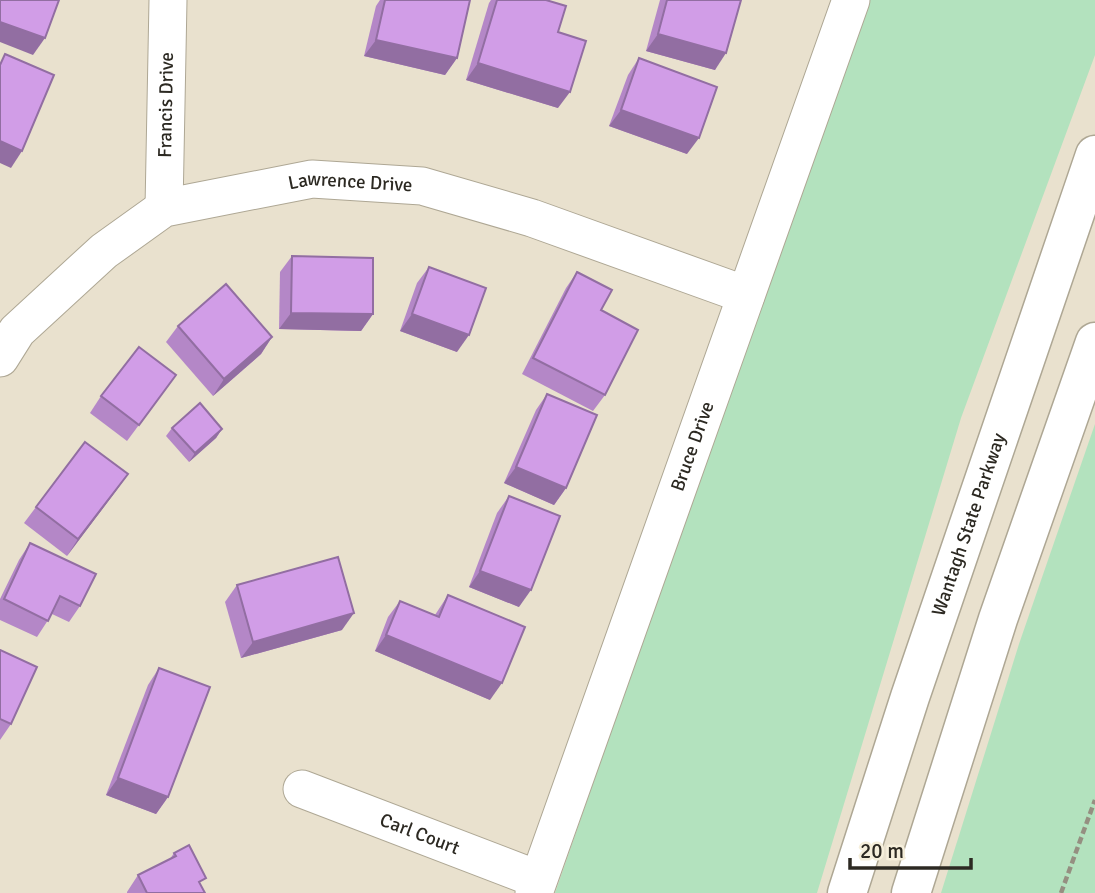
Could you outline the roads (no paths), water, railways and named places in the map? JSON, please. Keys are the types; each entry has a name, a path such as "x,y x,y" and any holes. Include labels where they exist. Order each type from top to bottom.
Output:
{"highway":[{"name":"Wantagh State Parkway","path":"846,893 1095,155"},
{"path":"911,893 998,619 1095,342"}],"street":[{"name":"Francis Drive","path":"164,208 168,0"},
{"name":"Bruce Drive","path":"535,886 850,0"},
{"name":"Lawrence Drive","path":"0,358 18,331 95,260 164,208 312,179 422,186 532,218 746,295"},
{"name":"Carl Court","path":"302,789 535,886"}]}
